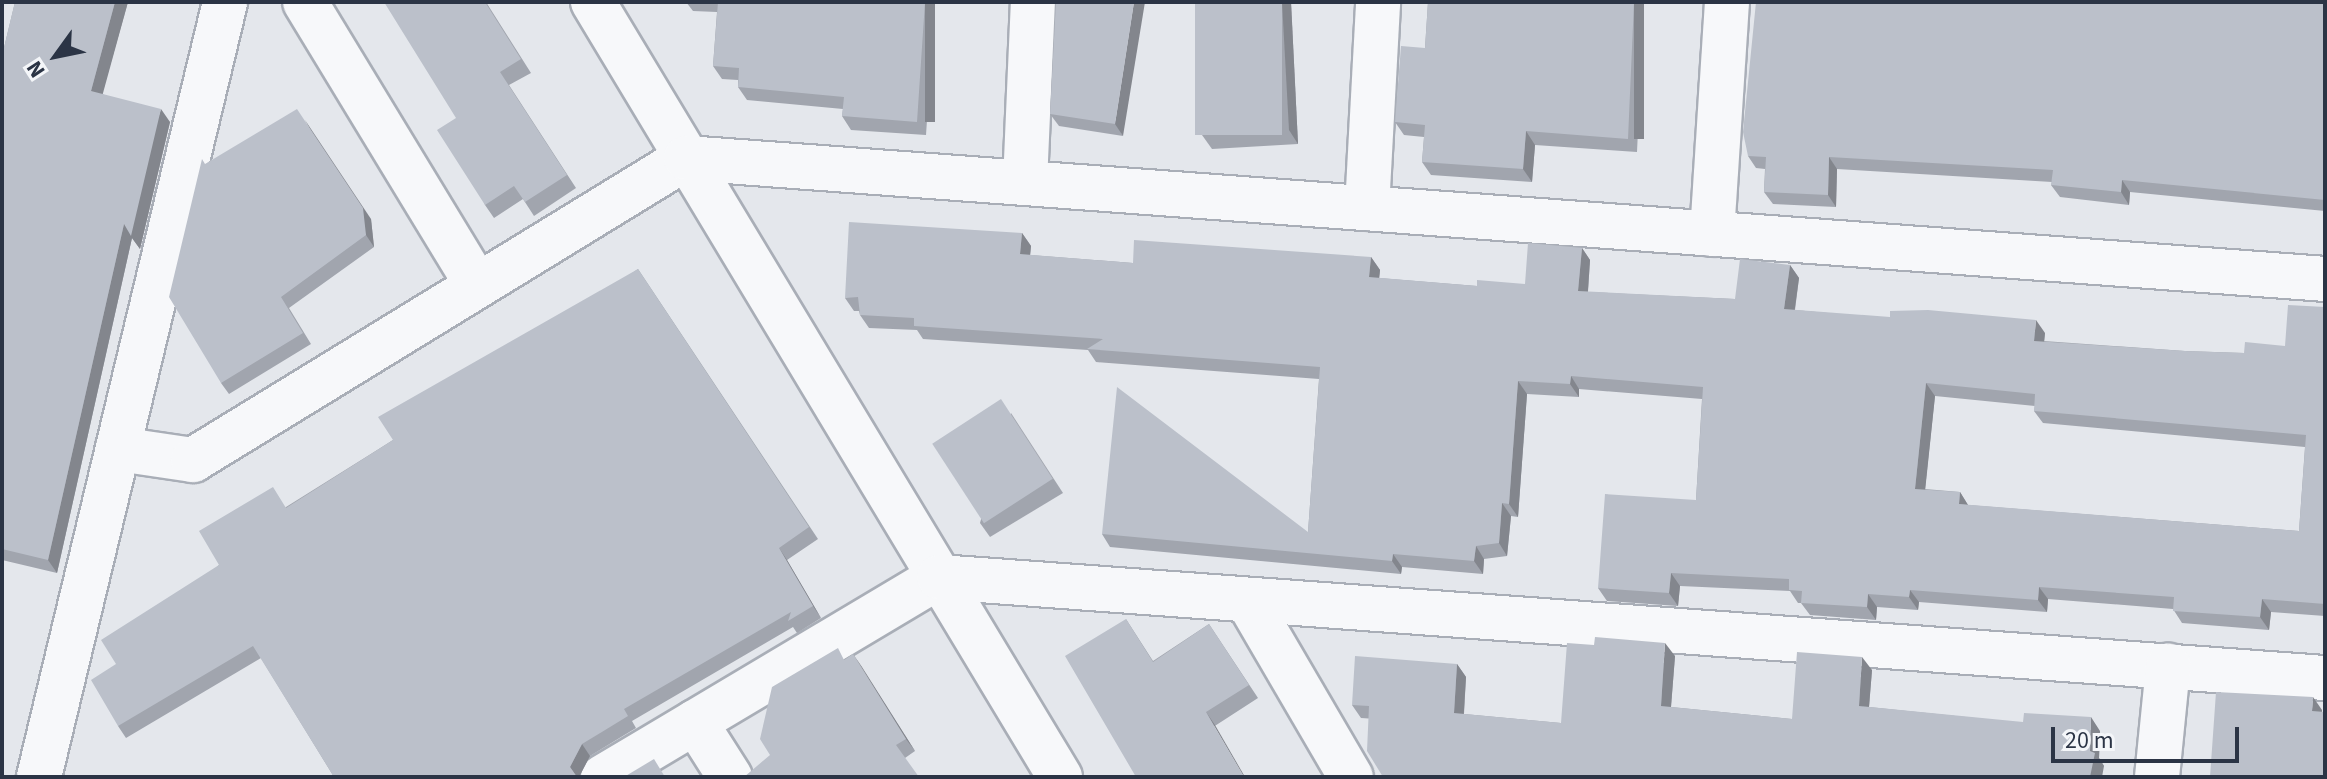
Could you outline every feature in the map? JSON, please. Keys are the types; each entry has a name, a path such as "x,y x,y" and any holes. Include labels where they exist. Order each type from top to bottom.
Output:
{"street":[{"path":"39,777 225,2"},
{"path":"305,2 475,282"},
{"path":"593,2 1060,777"},
{"path":"1025,183 1033,2"},
{"path":"1367,208 1378,2"},
{"path":"1712,234 1727,2"},
{"path":"118,449 193,460 475,282 686,158 2325,279"},
{"path":"603,777 939,577 2325,678"},
{"path":"1248,601 1351,777"},
{"path":"2157,777 2168,666"},
{"path":"695,722 730,777"}],"building":[{"path":"15,2 115,2 91,91 161,109 131,236 124,224 48,560 2,549 2,56"},
{"path":"384,2 485,2 521,59 500,72 567,175 525,202 514,186 485,205 437,130 456,118"},
{"path":"718,2 925,2 917,122 842,116 844,97 738,87 739,68 713,66"},
{"path":"1056,2 1134,2 1115,124 1050,114"},
{"path":"1195,2 1282,2 1282,135 1195,135"},
{"path":"1428,2 1634,2 1628,139 1526,131 1523,169 1422,162 1425,125 1395,122 1401,46 1425,48"},
{"path":"1756,2 2325,2 2325,200 2122,180 2121,192 2051,185 2053,170 1829,157 1828,195 1764,192 1766,157 1748,156 1743,132"},
{"path":"297,109 363,208 366,235 281,297 303,333 221,383 169,297 202,159 205,164"},
{"path":"849,222 1022,233 1020,254 1133,263 1134,240 1371,257 1369,277 1477,286 1477,280 1525,284 1528,243 1582,248 1578,291 1735,299 1740,259 1790,265 1784,309 1890,317 1890,311 1928,310 2036,320 2034,341 2185,351 2244,353 2245,342 2285,346 2288,305 2325,307 2325,604 2262,599 2260,617 2173,611 2174,597 2039,587 2038,600 1910,590 1909,597 1868,594 1867,607 1801,603 1802,591 1789,590 1789,579 1671,573 1669,593 1598,588 1605,494 1696,500 1703,387 1571,376 1570,384 1518,381 1509,504 1502,503 1499,543 1476,546 1474,561 1393,554 1392,561 1102,534 1117,387 1308,532 1320,367 1087,349 1103,339 914,326 914,318 860,315 858,297 845,298","holes":["1926,383 2035,394 2034,411 2306,435 2299,531 1959,504 1960,492 1915,489"]},
{"path":"638,269 809,527 779,548 813,606 788,621 791,612 624,709 628,716 582,744 570,767 577,777 334,777 253,646 118,726 91,680 116,664 101,640 219,565 199,531 273,487 286,508 393,440 378,417"},
{"path":"1001,399 1053,479 984,523 932,444"},
{"path":"1126,619 1153,662 1209,624 1249,685 1206,712 1244,777 1136,777 1065,656"},
{"path":"1595,637 1665,643 1661,706 1792,719 1797,652 1862,657 1859,706 2023,722 2024,713 2091,717 2090,751 2095,753 2090,777 1383,777 1367,751 1369,706 1352,705 1355,656 1457,664 1454,713 1561,723 1567,643 1594,645"},
{"path":"838,648 844,660 853,654 906,739 896,745 919,777 744,777 770,755 760,739 772,687"},
{"path":"2216,692 2313,697 2312,711 2325,712 2325,777 2210,777"},
{"path":"654,759 665,777 624,777"}]}
